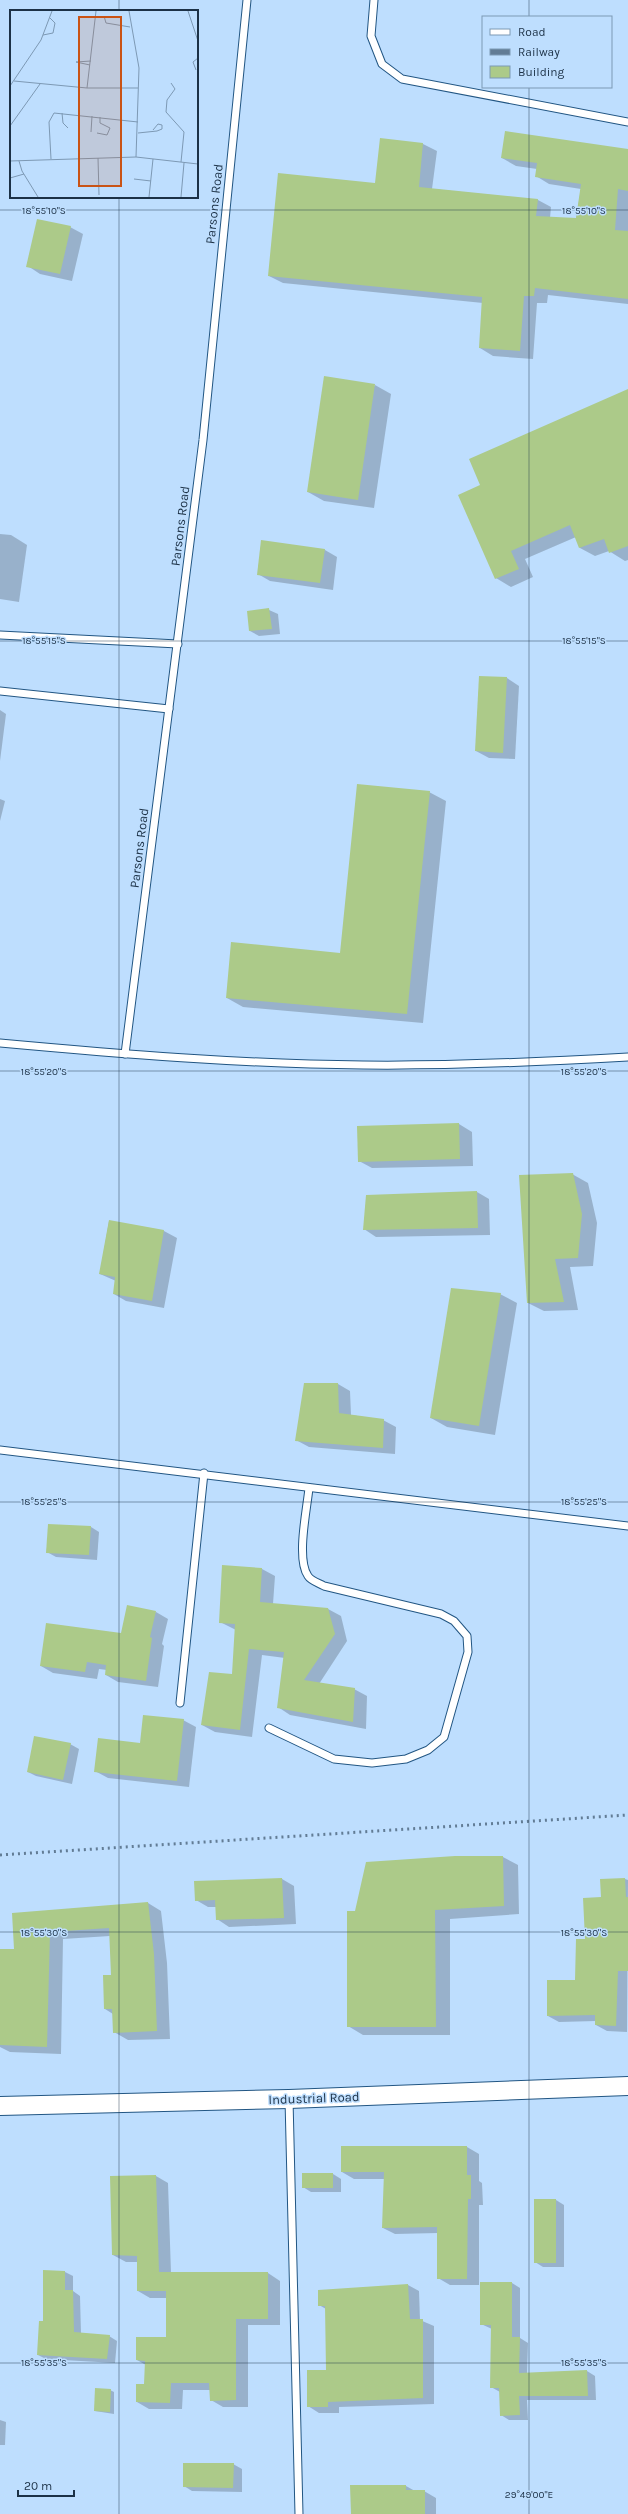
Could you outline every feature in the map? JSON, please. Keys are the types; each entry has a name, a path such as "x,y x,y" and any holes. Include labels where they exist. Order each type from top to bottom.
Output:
{"street":[{"name":"Industrial Road","path":"0,2106 289,2099 628,2086"}],"lane":[{"name":"Parsons Road","path":"125,1054 203,440 247,0"},
{"path":"374,0 371,36 382,64 402,79 628,122"},
{"path":"0,635 178,644"},
{"path":"0,691 169,709"},
{"path":"0,1043 125,1054 362,1065 515,1063 628,1057"},
{"path":"0,1450 204,1473 309,1488 628,1526"},
{"path":"180,1703 204,1473"},
{"path":"269,1728 334,1758 372,1763 406,1758 428,1750 444,1736 468,1652 467,1636 454,1621 441,1614 324,1586 309,1578 303,1566 303,1545 309,1488"},
{"path":"289,2099 299,2514"}],"building":[{"path":"505,131 628,149 628,191 618,189 615,230 628,231 628,299 535,288 534,296 524,296 520,351 479,348 482,297 268,276 278,173 375,183 380,138 423,143 419,187 538,199 536,216 576,218 581,184 535,177 537,163 501,158"},
{"path":"37,219 71,226 60,274 26,267"},
{"path":"324,376 375,384 358,500 307,492"},
{"path":"628,389 628,546 609,553 604,539 579,548 570,525 511,551 519,569 495,579 458,495 480,485 469,459"},
{"path":"261,540 325,549 320,583 257,575"},
{"path":"269,608 272,629 249,631 247,611"},
{"path":"479,676 507,677 503,753 475,751"},
{"path":"357,784 430,791 407,1014 226,998 231,942 340,953"},
{"path":"459,1123 460,1159 358,1162 357,1126"},
{"path":"573,1173 582,1214 578,1258 555,1259 564,1302 527,1303 519,1175"},
{"path":"477,1191 478,1228 363,1230 366,1195"},
{"path":"109,1220 164,1230 152,1301 113,1294 115,1277 99,1274"},
{"path":"451,1288 501,1293 479,1426 430,1418"},
{"path":"304,1383 338,1383 339,1413 384,1419 383,1448 295,1441"},
{"path":"48,1524 91,1526 89,1555 46,1553"},
{"path":"222,1565 262,1568 260,1602 328,1608 335,1634 304,1680 355,1688 353,1722 277,1708 284,1652 249,1649 240,1730 201,1725 209,1672 232,1674 235,1624 219,1623"},
{"path":"127,1605 156,1611 150,1637 152,1638 146,1681 105,1675 106,1665 87,1662 85,1672 40,1666 46,1623 121,1633"},
{"path":"143,1715 184,1719 177,1781 94,1772 98,1738 140,1743"},
{"path":"34,1736 71,1743 63,1780 27,1772"},
{"path":"455,1856 503,1856 504,1906 435,1910 436,2027 347,2027 347,1911 355,1911 366,1862"},
{"path":"282,1878 284,1918 216,1920 215,1900 195,1901 194,1881"},
{"path":"625,1878 626,1897 628,1897 628,1971 618,1971 616,2026 595,2025 595,2015 547,2016 547,1980 575,1980 576,1939 585,1939 583,1898 601,1897 600,1879"},
{"path":"148,1902 154,1954 157,2031 113,2033 112,2009 104,2009 103,1975 111,1975 109,1928 50,1932 47,2047 0,2045 0,1949 14,1949 12,1913"},
{"path":"341,2146 467,2146 467,2175 471,2175 471,2199 468,2199 467,2279 437,2279 437,2227 382,2228 384,2172 341,2172"},
{"path":"302,2173 333,2173 333,2188 302,2188"},
{"path":"156,2175 159,2272 268,2272 268,2319 236,2319 236,2400 210,2401 209,2383 171,2383 170,2403 136,2402 136,2384 144,2384 145,2361 136,2360 136,2337 166,2337 166,2291 137,2291 137,2256 112,2255 110,2176"},
{"path":"534,2199 556,2199 556,2263 534,2263"},
{"path":"43,2270 65,2271 65,2290 73,2290 74,2332 110,2335 107,2359 37,2355 39,2321 43,2321"},
{"path":"480,2282 512,2282 512,2337 520,2337 519,2373 587,2370 588,2396 519,2396 520,2415 500,2416 499,2388 490,2388 491,2325 480,2325"},
{"path":"408,2284 410,2319 423,2319 423,2398 328,2402 328,2407 307,2407 307,2370 326,2370 325,2306 318,2306 318,2290"},
{"path":"95,2388 111,2389 110,2412 94,2411"},
{"path":"183,2463 234,2463 233,2488 183,2487"},
{"path":"350,2485 406,2485 406,2490 425,2490 425,2514 351,2514"}],"railway":[{"path":"0,1855 628,1815"}]}
